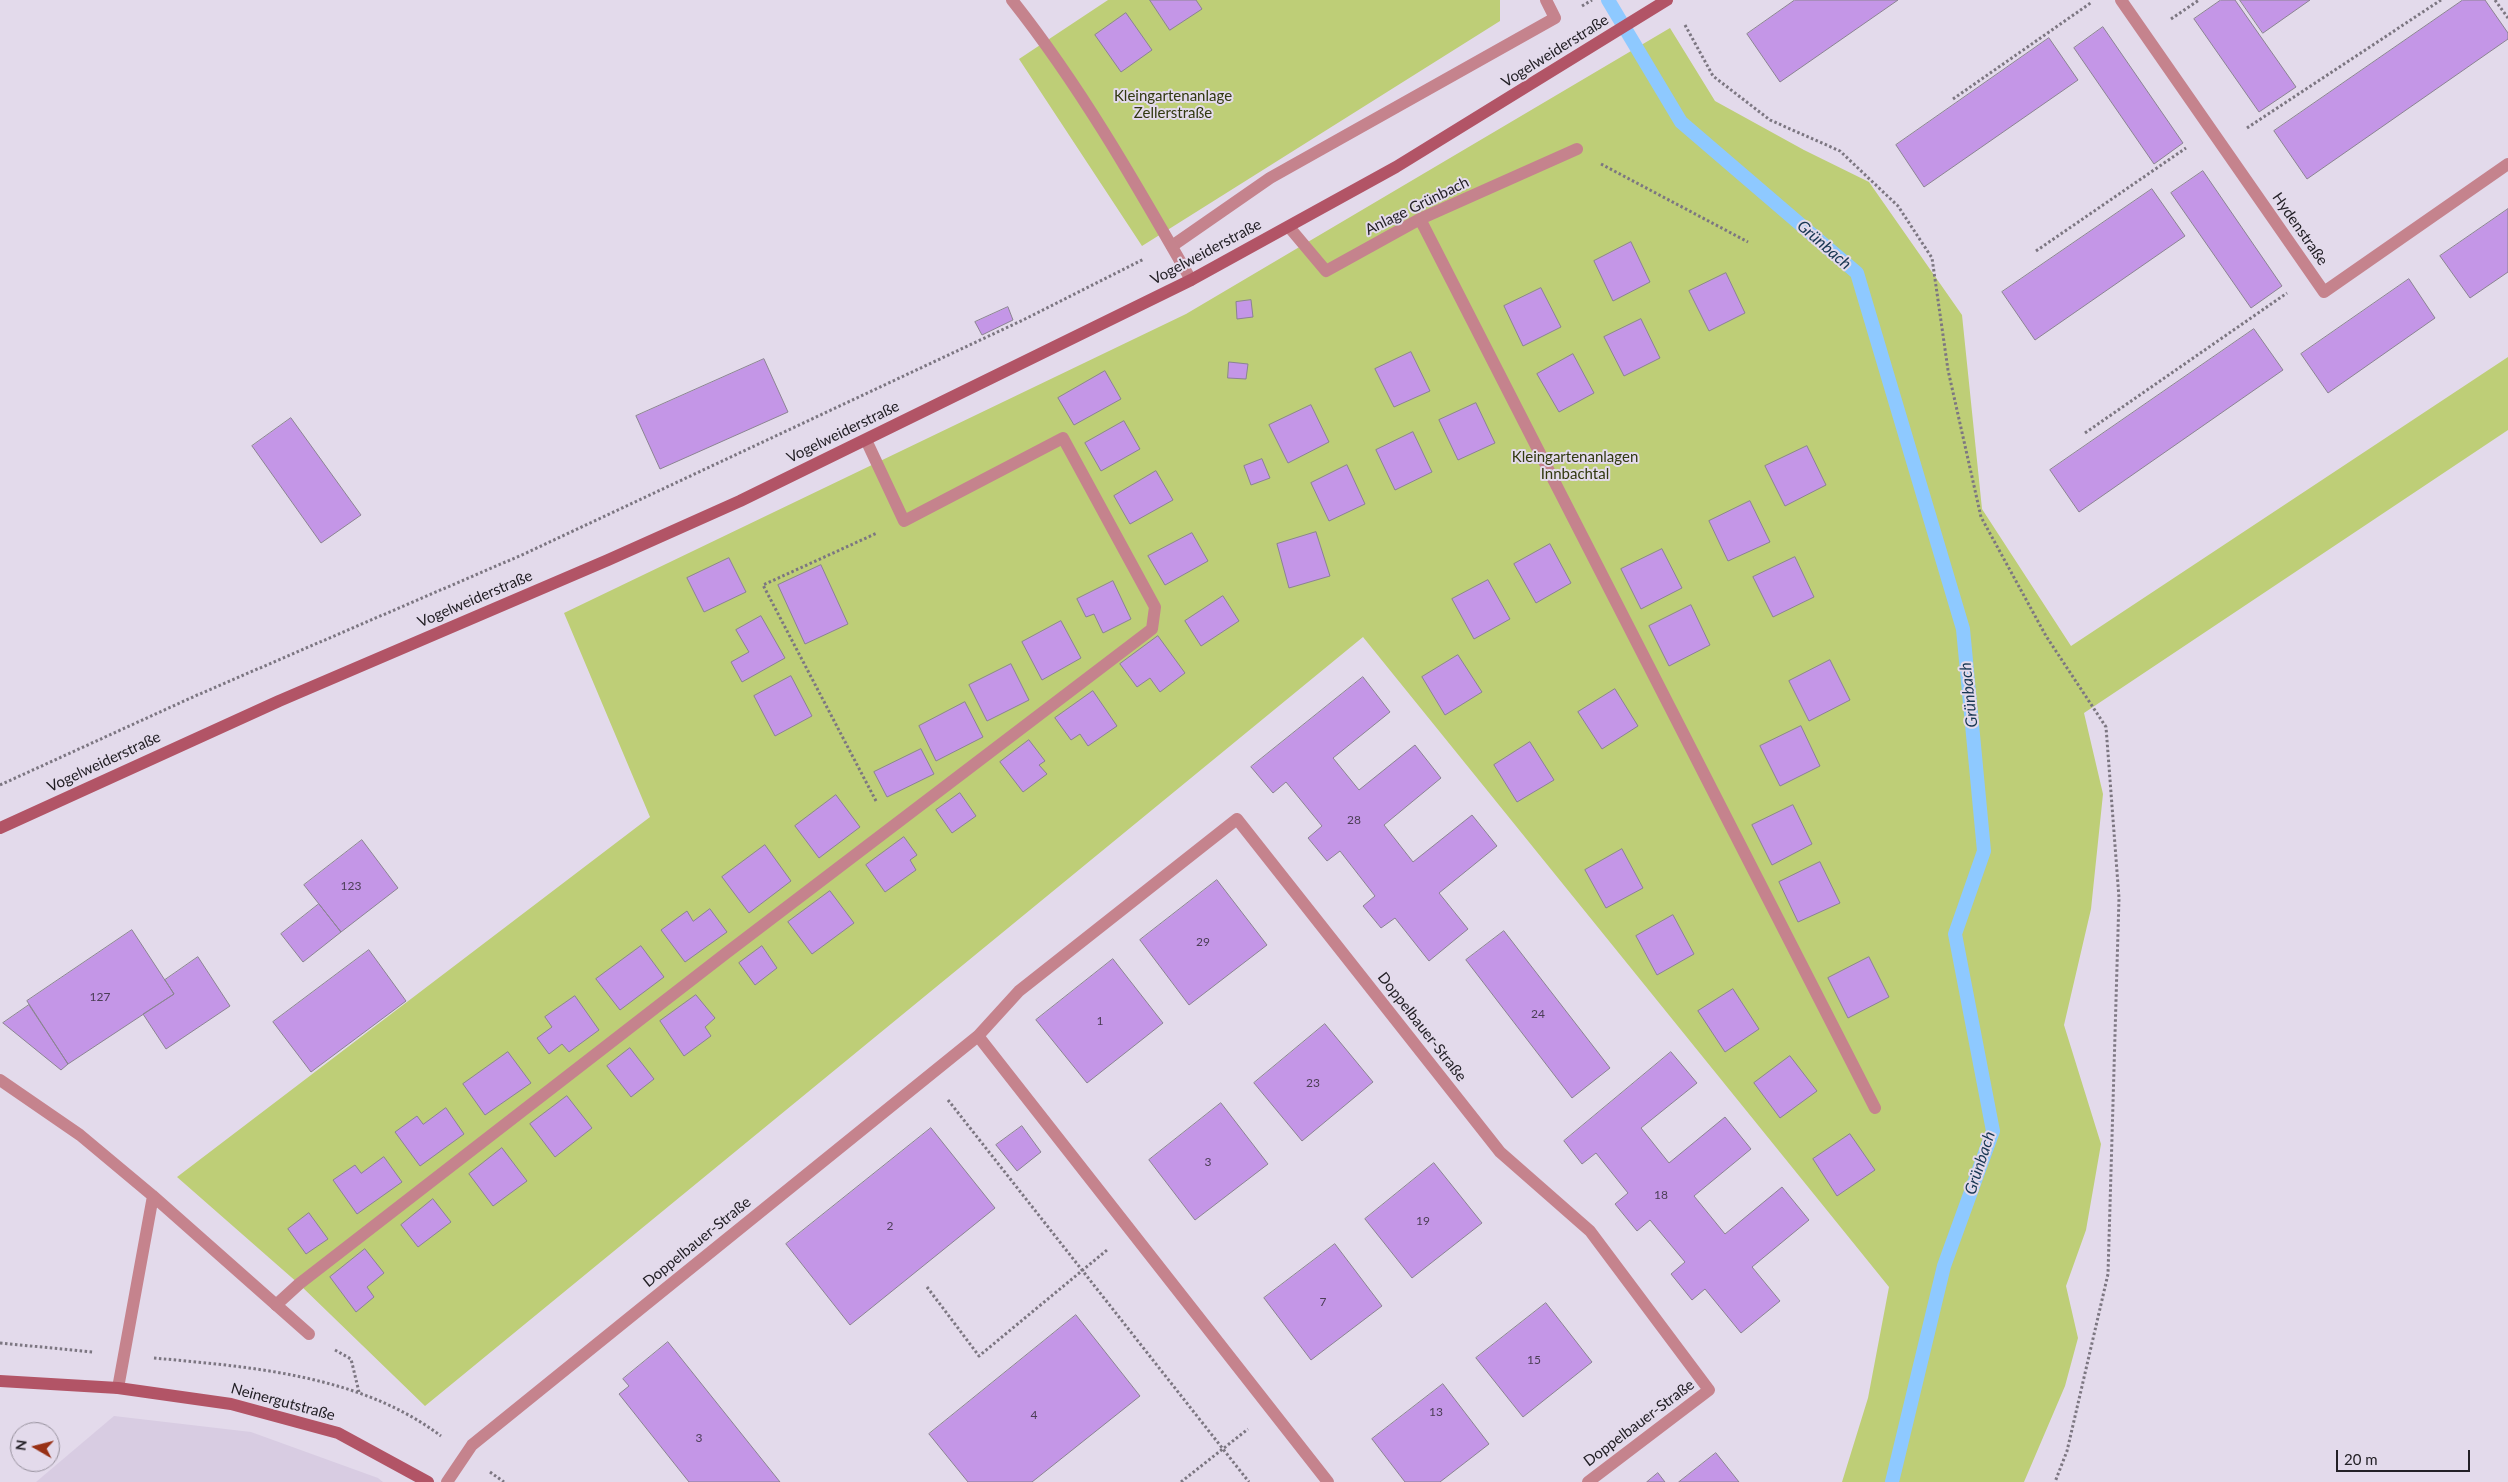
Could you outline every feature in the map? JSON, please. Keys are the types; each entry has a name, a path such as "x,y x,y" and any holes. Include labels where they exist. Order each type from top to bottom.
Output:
{"main road":[{"name":"Vogelweiderstraße","path":"0,828 288,697 608,560 866,440 1191,280 1396,167 1668,0"},
{"name":"Neinergutstraße","path":"0,1381 118,1388 231,1404 338,1433 428,1482"}],"street":[{"path":"1012,0 1047,44 1151,208 1191,280"},
{"path":"1172,246 1270,178 1555,18 1546,0"},
{"name":"Hydenstraße","path":"2121,0 2324,292 2508,164"},
{"name":"Anlage Grünbach","path":"1289,227 1326,271 1420,220 1577,149"},
{"path":"1420,220 1875,1108"},
{"path":"276,1305 323,1265 890,828 1152,629 1155,607 1063,438 904,521 866,440"},
{"name":"Doppelbauer-Straße","path":"447,1482 472,1445 978,1036 1019,991 1237,819 1500,1152 1590,1231 1709,1390 1588,1482"},
{"path":"978,1036 1328,1482"},
{"path":"0,1080 80,1135 153,1196 309,1334"},
{"path":"118,1388 153,1196"}],"path":[{"path":"1953,99 2095,0"},
{"path":"2222,145 2441,0"},
{"path":"2495,0 2508,18"},
{"path":"1680,17 1713,76 1770,120 1840,151 1898,206 1932,258 1948,370 1980,517 2046,636 2106,726 2119,898 2108,1274 2067,1451 2055,1482"},
{"path":"2036,252 2212,130"},
{"path":"1577,149 1621,176 1748,242"},
{"path":"0,784 195,696 524,554 1023,320 1172,246"},
{"path":"2085,434 2312,276"},
{"path":"890,828 763,585 904,521"},
{"path":"929,1076 1248,1482"},
{"path":"927,1287 979,1356 1130,1230"},
{"path":"309,1334 350,1359 359,1392"},
{"path":"1181,1482 1222,1448 1272,1411"}],"shaded area":[{"path":"114,1416 251,1432 378,1478 383,1482 36,1482 48,1472 60,1472 60,1462"}],"green space":[{"name":"Kleingartenanlage Zellerstraße","path":"1108,0 1500,0 1500,21 1142,246 1019,59"},
{"name":"Kleingartenanlagen Innbachtal","path":"1670,28 1715,101 1804,150 1869,182 1962,315 1982,509 2071,646 2508,357 2508,430 2084,713 2103,794 2091,909 2064,1025 2101,1144 2086,1230 2066,1286 2078,1338 2065,1386 2024,1482 1842,1482 1868,1398 1889,1287 1363,637 425,1406 299,1284 177,1177 650,817 564,613 1186,314"}],"building":[{"path":"1150,0 1196,0 1202,9 1170,30"},
{"path":"1795,0 1898,0 1780,82 1747,34"},
{"path":"2221,0 2235,0 2296,87 2259,112 2194,19"},
{"path":"2240,0 2310,0 2263,33"},
{"path":"2463,0 2485,0 2508,33 2508,39 2307,179 2274,131"},
{"path":"1126,13 1152,50 1121,72 1095,35"},
{"path":"2103,27 2183,143 2154,164 2074,48"},
{"path":"2049,38 2078,80 1924,187 1896,145"},
{"path":"2203,171 2282,286 2251,308 2171,193"},
{"path":"2152,189 2185,236 2035,340 2002,292"},
{"path":"2508,209 2508,272 2470,298 2440,256"},
{"path":"1631,242 1650,282 1613,301 1594,261"},
{"path":"1726,273 1745,313 1709,331 1689,291"},
{"path":"2409,279 2435,318 2328,393 2301,354"},
{"path":"1541,288 1561,327 1523,346 1504,306"},
{"path":"1251,300 1253,317 1237,319 1236,302"},
{"path":"1008,307 1013,320 982,335 975,322"},
{"path":"1641,319 1660,358 1624,376 1604,337"},
{"path":"2254,329 2283,370 2079,512 2050,470"},
{"path":"1411,352 1430,391 1394,407 1375,369"},
{"path":"1573,354 1594,393 1559,412 1537,374"},
{"path":"764,359 788,412 660,469 636,416"},
{"path":"1229,362 1248,364 1246,379 1228,378"},
{"path":"1105,371 1121,399 1074,425 1058,398"},
{"path":"1476,403 1495,443 1458,460 1439,420"},
{"path":"1311,405 1329,442 1288,463 1269,425"},
{"path":"291,418 361,515 321,543 252,446"},
{"path":"1124,421 1140,449 1101,471 1085,443"},
{"path":"1413,432 1432,472 1395,490 1376,450"},
{"path":"1807,446 1826,485 1785,506 1765,466"},
{"path":"1262,459 1270,478 1251,485 1244,466"},
{"path":"1347,465 1365,504 1329,521 1311,483"},
{"path":"1156,471 1173,500 1130,524 1114,496"},
{"path":"1750,501 1770,542 1728,561 1709,521"},
{"path":"1316,532 1330,576 1289,588 1277,544"},
{"path":"1192,533 1208,561 1165,585 1148,556"},
{"path":"1550,544 1571,583 1536,603 1514,564"},
{"path":"1662,549 1682,588 1641,609 1621,569"},
{"path":"1795,557 1814,597 1773,617 1753,577"},
{"path":"729,558 746,592 704,612 687,578"},
{"path":"821,565 848,624 805,644 778,585"},
{"path":"1488,580 1510,619 1474,639 1452,599"},
{"path":"1113,581 1131,619 1103,633 1094,614 1086,617 1077,599"},
{"path":"1223,596 1239,621 1201,646 1185,621"},
{"path":"1691,605 1710,645 1669,666 1649,626"},
{"path":"761,616 785,658 742,682 731,662 749,652 736,630"},
{"path":"1061,621 1081,658 1042,680 1022,642"},
{"path":"1158,636 1185,673 1160,692 1150,678 1137,687 1120,664"},
{"path":"1458,655 1482,692 1445,715 1422,677"},
{"path":"1830,660 1850,700 1809,721 1789,681"},
{"path":"1011,664 1029,700 987,721 969,685"},
{"path":"791,676 812,716 775,736 754,696"},
{"path":"1363,677 1390,712 1333,758 1359,790 1415,745 1441,778 1384,825 1413,862 1472,815 1497,846 1439,893 1468,929 1429,961 1395,918 1381,928 1363,906 1375,896 1340,851 1327,861 1308,838 1322,826 1286,782 1273,793 1251,767"},
{"path":"1615,689 1638,726 1602,749 1578,712"},
{"path":"1093,691 1117,726 1088,746 1080,734 1071,740 1055,718"},
{"path":"965,702 983,737 936,761 919,726"},
{"path":"1801,726 1820,766 1780,786 1760,746"},
{"path":"1029,740 1045,761 1039,765 1047,774 1023,792 1000,762"},
{"path":"1530,742 1554,780 1517,802 1494,765"},
{"path":"921,749 934,774 887,797 874,772"},
{"path":"960,793 976,816 952,833 936,810"},
{"path":"836,795 860,827 819,858 795,826"},
{"path":"1793,805 1812,844 1772,865 1752,825"},
{"path":"904,837 917,855 910,860 916,870 885,892 866,865"},
{"path":"362,840 398,888 341,932 304,885"},
{"path":"765,845 791,881 749,913 722,877"},
{"path":"1622,849 1643,888 1606,908 1585,870"},
{"path":"1820,862 1840,903 1798,922 1779,882"},
{"path":"1217,880 1267,945 1189,1005 1140,940"},
{"path":"830,891 854,923 812,954 788,922"},
{"path":"319,904 341,932 303,962 281,934"},
{"path":"710,909 727,932 685,962 661,930 687,911 693,921"},
{"path":"1673,915 1694,954 1657,975 1636,936"},
{"path":"132,930 174,994 68,1064 27,1001"},
{"path":"1504,931 1610,1068 1572,1098 1466,960"},
{"path":"641,946 664,977 620,1010 596,979"},
{"path":"762,946 777,968 755,985 739,963"},
{"path":"369,950 406,1001 311,1072 273,1022"},
{"path":"198,957 230,1006 166,1049 143,1014 174,994 165,980"},
{"path":"1869,957 1889,997 1848,1018 1828,978"},
{"path":"1113,959 1163,1023 1087,1083 1036,1020"},
{"path":"1733,989 1759,1029 1725,1052 1698,1011"},
{"path":"696,995 715,1018 705,1027 711,1036 684,1056 660,1021"},
{"path":"575,996 599,1030 569,1052 562,1044 549,1054 537,1038 552,1027 545,1017"},
{"path":"29,1005 68,1064 61,1070 3,1023"},
{"path":"1325,1024 1373,1082 1302,1141 1254,1083"},
{"path":"630,1048 654,1079 631,1097 607,1066"},
{"path":"508,1052 531,1083 485,1115 463,1084"},
{"path":"1671,1052 1697,1083 1641,1128 1669,1163 1725,1117 1751,1149 1694,1196 1725,1234 1782,1187 1809,1220 1752,1267 1780,1301 1741,1333 1705,1289 1692,1300 1671,1274 1685,1262 1650,1220 1637,1231 1615,1204 1628,1193 1596,1153 1582,1164 1564,1141"},
{"path":"1790,1056 1817,1091 1780,1118 1754,1083"},
{"path":"567,1096 592,1128 555,1157 530,1124"},
{"path":"1221,1103 1268,1164 1195,1220 1149,1160"},
{"path":"446,1108 464,1134 420,1166 395,1132 417,1116 423,1124"},
{"path":"1022,1126 1041,1152 1017,1171 996,1145"},
{"path":"931,1128 995,1208 850,1325 786,1244"},
{"path":"1850,1134 1875,1170 1837,1196 1813,1159"},
{"path":"502,1148 527,1181 493,1206 469,1174"},
{"path":"384,1157 402,1182 357,1214 333,1180 355,1165 361,1173"},
{"path":"1434,1163 1482,1223 1412,1278 1365,1219"},
{"path":"433,1199 451,1222 418,1247 401,1225"},
{"path":"309,1213 328,1239 306,1254 288,1229"},
{"path":"1335,1244 1382,1306 1311,1360 1264,1298"},
{"path":"365,1249 384,1273 367,1287 374,1297 356,1312 330,1277"},
{"path":"1546,1303 1592,1362 1523,1417 1476,1358"},
{"path":"1076,1315 1140,1396 1032,1482 968,1482 929,1434"},
{"path":"668,1342 780,1482 689,1482 619,1394 629,1386 623,1379"},
{"path":"1443,1384 1489,1444 1440,1482 1405,1482 1372,1439"},
{"path":"1716,1453 1739,1482 1679,1482"},
{"path":"1658,1473 1665,1482 1647,1482"}],"waterway":[{"name":"Grünbach","path":"1608,0 1681,122 1857,273 1963,629 1984,851 1955,934 1993,1131 1944,1266 1892,1482"}]}
